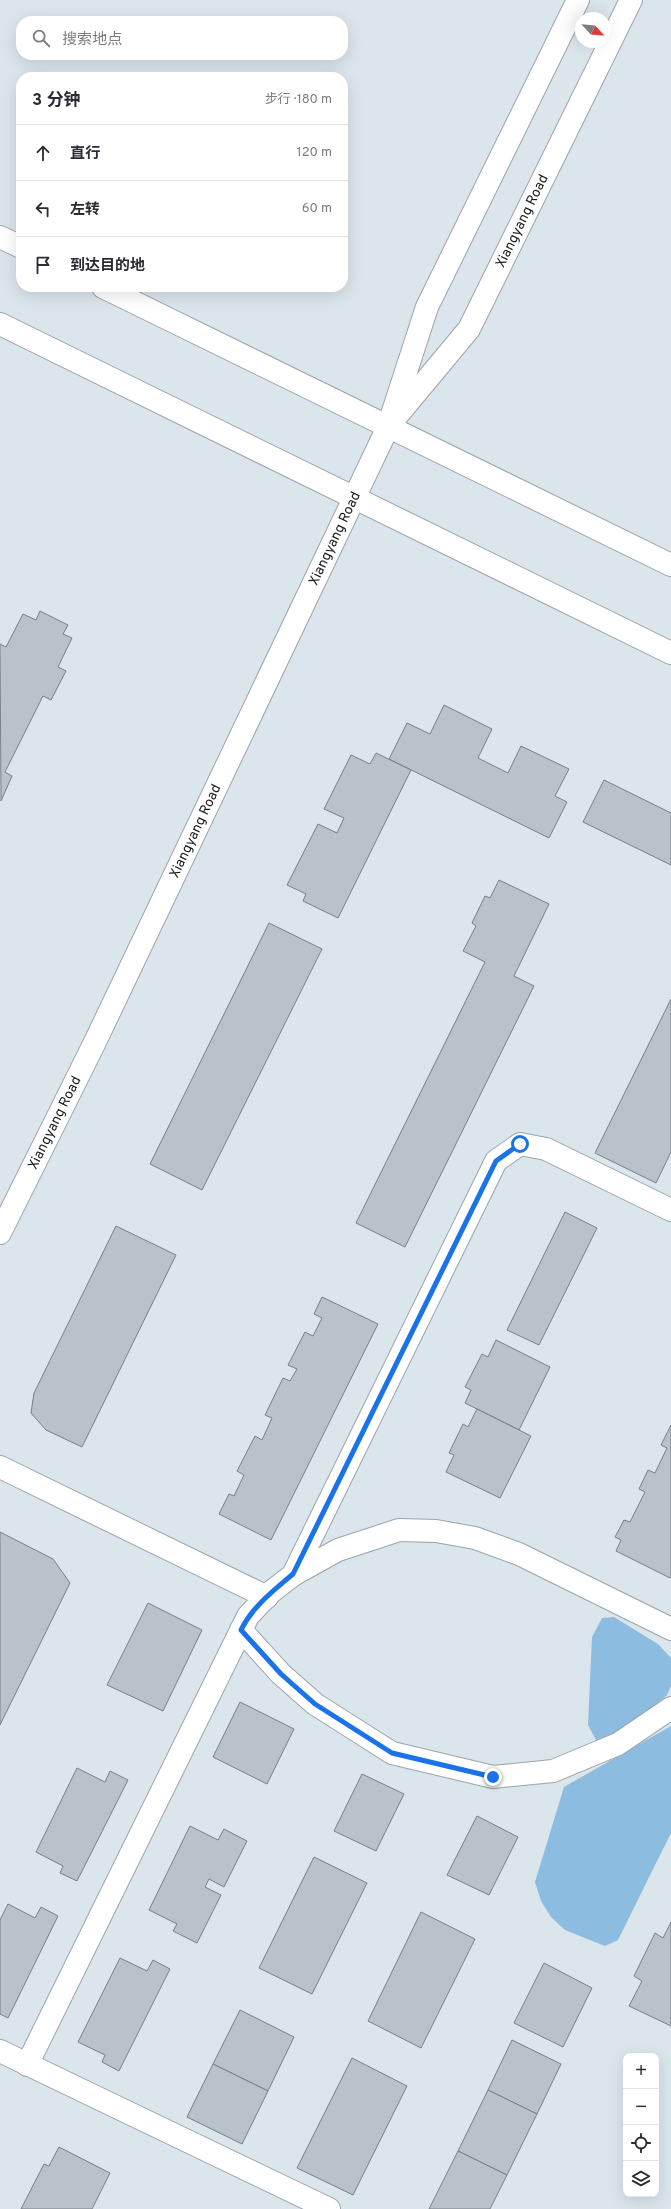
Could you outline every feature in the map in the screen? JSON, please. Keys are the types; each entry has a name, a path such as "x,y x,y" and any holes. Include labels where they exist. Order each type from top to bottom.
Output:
{"street":[{"name":"Xiangyang Road","path":"0,1233 94,1042 388,427 427,307 578,0"},
{"name":"Xiangyang Road","path":"388,427 469,329 631,0"},
{"path":"0,237 16,245"},
{"path":"113,292 671,565"},
{"path":"0,324 671,653"},
{"path":"293,1574 496,1161 520,1144 546,1149 671,1210"},
{"path":"0,1467 266,1597"},
{"path":"27,2065 248,1616 266,1597 293,1574 338,1550 399,1530 436,1530 475,1538 519,1554 671,1629"},
{"path":"241,1630 281,1674 315,1704 392,1753 493,1777 554,1772 618,1744 671,1708"},
{"path":"0,2051 329,2209"}],"shaded area":[{"path":"614,1617 658,1644 671,1658 671,1686 667,1695 612,1742 597,1742 588,1725 592,1637 602,1618"},
{"path":"671,1726 671,1833 618,1940 605,1946 565,1930 551,1917 541,1901 535,1882 564,1787"}],"building":[{"path":"40,611 68,625 63,634 72,638 58,667 66,671 51,700 43,696 5,772 12,776 1,801 0,644 6,647 23,614 36,620"},
{"path":"444,705 492,729 478,758 508,773 521,746 569,769 555,796 567,802 549,838 389,759 407,723 430,734"},
{"path":"376,753 411,770 338,918 303,901 306,894 287,885 318,824 337,833 344,818 324,809 351,755 370,764"},
{"path":"604,780 671,813 671,865 583,822"},
{"path":"499,880 549,904 514,976 534,986 405,1247 356,1223 485,962 463,951 476,926 472,923 485,896 490,898"},
{"path":"269,923 322,949 202,1190 150,1164"},
{"path":"671,999 671,1152 656,1183 595,1153"},
{"path":"565,1212 597,1228 539,1345 507,1330"},
{"path":"116,1226 176,1255 82,1447 46,1430 31,1413 34,1393"},
{"path":"322,1297 378,1324 271,1540 219,1514 229,1494 234,1496 244,1475 237,1471 255,1436 262,1440 272,1418 265,1415 283,1378 290,1381 297,1369 288,1365 305,1332 313,1336 322,1318 314,1314"},
{"path":"496,1340 550,1367 519,1430 465,1403 471,1390 465,1387 482,1354 488,1357"},
{"path":"477,1409 531,1436 500,1498 446,1472 454,1455 449,1453 463,1424 468,1427"},
{"path":"671,1425 670,1578 616,1551 621,1540 615,1537 624,1520 630,1522 645,1492 639,1489 648,1470 655,1473 667,1448 661,1445"},
{"path":"0,1532 53,1559 70,1583 0,1725"},
{"path":"148,1603 202,1630 163,1711 107,1685"},
{"path":"240,1702 294,1729 267,1784 213,1757"},
{"path":"77,1768 105,1782 110,1771 128,1780 77,1881 60,1873 63,1866 36,1852"},
{"path":"362,1774 404,1794 376,1851 334,1831"},
{"path":"477,1816 518,1837 489,1895 447,1875"},
{"path":"190,1826 218,1840 224,1829 247,1841 224,1887 209,1879 205,1887 221,1895 197,1943 173,1931 177,1924 149,1910"},
{"path":"314,1857 367,1883 312,1994 259,1968"},
{"path":"8,1904 35,1918 41,1907 58,1916 8,2018 0,2014 0,1920"},
{"path":"421,1912 475,1939 421,2048 368,2021"},
{"path":"671,1922 671,2026 629,2006 642,1981 634,1976 655,1933 663,1938"},
{"path":"120,1958 147,1971 153,1960 170,1969 119,2071 102,2062 105,2055 78,2042"},
{"path":"544,1963 592,1988 563,2047 514,2023"},
{"path":"240,2010 294,2037 268,2091 213,2064"},
{"path":"512,2040 561,2064 537,2114 488,2090"},
{"path":"352,2058 407,2086 353,2195 297,2168"},
{"path":"213,2064 268,2091 242,2144 187,2117"},
{"path":"488,2090 537,2114 507,2175 458,2151"},
{"path":"59,2147 110,2173 92,2209 21,2209 44,2164 49,2166"},
{"path":"458,2151 507,2175 490,2209 429,2209"}],"route":[{"path":"493,1777 392,1753 315,1704 281,1674 241,1630 248,1616 271,1592 293,1574 496,1161 520,1144"}]}
